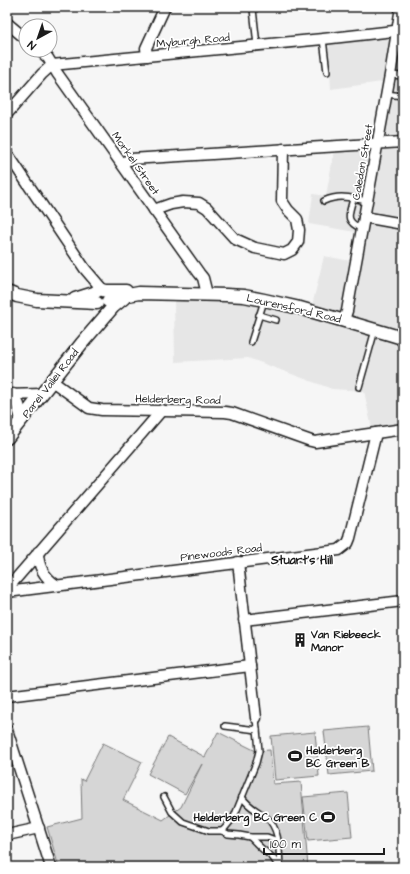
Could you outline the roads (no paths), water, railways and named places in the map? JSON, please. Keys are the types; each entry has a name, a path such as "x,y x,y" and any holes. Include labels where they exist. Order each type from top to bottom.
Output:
{"street":[{"path":"147,56 146,48 165,7"},
{"name":"Caledon Street","path":"344,320 347,311 386,94 400,30 398,8"},
{"path":"7,23 18,32"},
{"name":"Myburgh Road","path":"52,65 257,46 400,30"},
{"name":"Morkel Street","path":"48,58 57,73 203,278 207,294"},
{"path":"7,114 42,74 52,65"},
{"path":"122,163 131,159 403,142"},
{"path":"154,210 171,204 183,202 199,203 207,208 235,239 255,248 284,254 292,250 298,242 300,230 297,219 282,201 283,149"},
{"path":"7,153 85,269 107,308 104,317"},
{"path":"364,217 403,224"},
{"name":"Lourensford Road","path":"7,292 17,296 53,302 101,297 123,291 134,294 207,294 244,296 300,308 402,338"},
{"name":"Parel Vallei Road","path":"7,438 93,329 120,300 134,294"},
{"name":"Parel Vallei Road","path":"93,329 97,319 101,297"},
{"name":"Helderberg Road","path":"52,381 89,408 102,410 162,410 232,413 315,442 403,428"},
{"path":"10,395 42,394"},
{"path":"10,395 18,405 22,420"},
{"path":"7,590 38,552 162,410"},
{"name":"Pinewoods Road","path":"7,590 339,550 345,546 350,538 376,433"},
{"path":"38,552 38,562 42,571 48,579 56,585"},
{"path":"238,562 256,718"},
{"path":"244,620 403,601"},
{"path":"7,696 250,666"},
{"path":"7,730 51,867"},
{"path":"7,835 39,828"}],"lane":[{"path":"252,7 257,46"},
{"path":"323,39 327,72"},
{"path":"390,74 403,76"},
{"path":"386,94 403,96"},
{"path":"324,201 342,196 367,201"},
{"path":"353,199 349,220 354,226 362,229"},
{"path":"251,342 264,300"},
{"path":"259,315 276,320"},
{"path":"359,387 375,329"},
{"path":"222,831 234,817 256,763 258,750 256,718"},
{"path":"225,726 257,730"},
{"path":"242,796 246,804 272,822 278,841 279,867"},
{"path":"164,797 172,812 183,822 209,831 222,831 228,834 250,837 267,837 278,841"},
{"path":"250,837 273,858 279,867"}],"place":[{"name":"Van Riebeeck Manor","path":"300,640"},
{"name":"Helderberg BC Green B","path":"295,756"},
{"name":"Helderberg BC Green C","path":"328,817"}],"district":[{"name":"Stuart's Hill","path":"302,560"}]}
